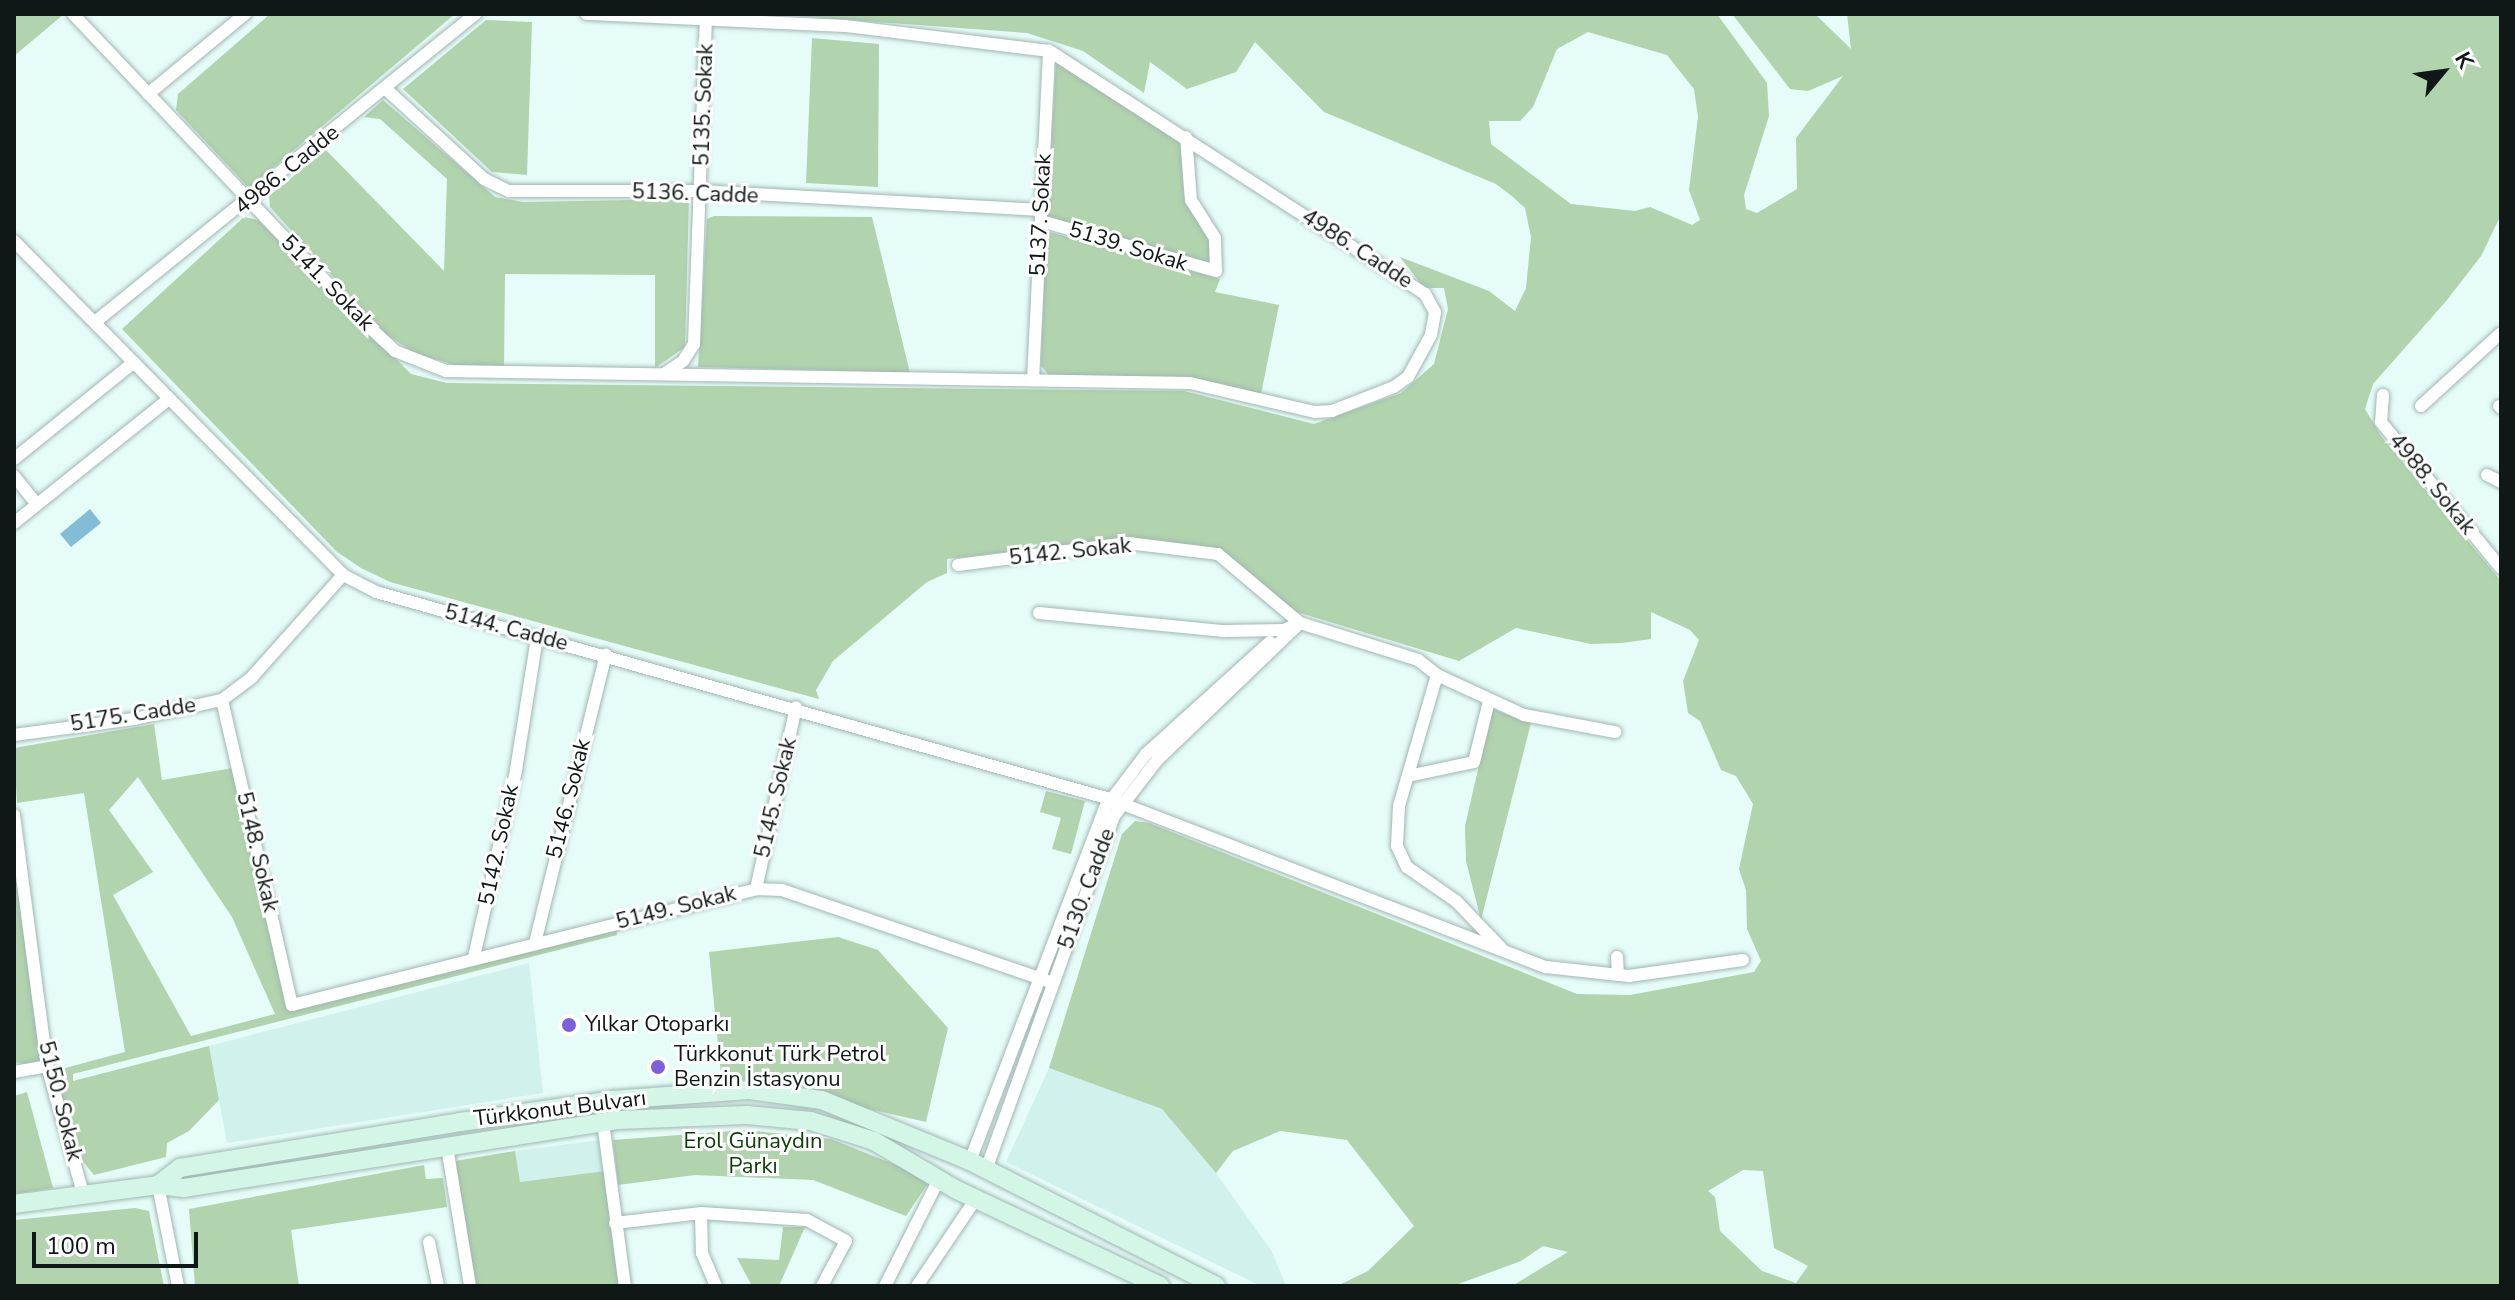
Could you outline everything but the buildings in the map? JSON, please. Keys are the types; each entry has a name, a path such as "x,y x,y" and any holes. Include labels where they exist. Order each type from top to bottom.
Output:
{"street":[{"name":"5141. Sokak","path":"73,14 248,201 395,351 422,365 502,375 664,374"},
{"path":"148,94 245,14"},
{"name":"4986. Cadde","path":"95,322 387,90 476,14"},
{"name":"4986. Cadde","path":"586,14 845,26 1049,51 1425,294 1435,312 1431,335 1408,377 1332,411 1315,412 1190,383 664,374"},
{"name":"5135. Sokak","path":"664,374 683,361 694,344 707,18"},
{"name":"5137. Sokak","path":"1033,380 1049,51"},
{"name":"5136. Cadde","path":"387,90 497,188 700,191 1041,215"},
{"name":"5139. Sokak","path":"1041,215 1216,271 1215,238 1191,200 1186,137"},
{"name":"5144. Cadde","path":"14,241 343,575 376,592 796,707 1116,801 1508,954 1571,972 1618,975 1743,960"},
{"path":"2421,406 2501,333"},
{"path":"14,459 134,362"},
{"name":"4988. Sokak","path":"2383,395 2381,422 2501,568"},
{"path":"14,523 169,399"},
{"path":"2487,475 2501,482"},
{"path":"14,476 37,504"},
{"name":"5142. Sokak","path":"958,565 1128,543 1218,554 1300,623"},
{"name":"5175. Cadde","path":"14,735 134,719 222,700 252,677 343,575"},
{"path":"1039,613 1224,631 1284,630 1300,623 1418,660 1437,675 1524,715 1615,732"},
{"name":"5130. Cadde","path":"1116,801 1300,623"},
{"name":"5130. Cadde","path":"978,1165 1116,801 1162,738 1284,630"},
{"name":"5142. Sokak","path":"474,957 516,770 537,638"},
{"name":"5146. Sokak","path":"535,943 606,655"},
{"path":"1437,675 1396,826 1397,846 1407,867 1456,901 1508,954"},
{"name":"5148. Sokak","path":"222,700 292,1005"},
{"path":"1408,776 1474,762 1489,701"},
{"name":"5145. Sokak","path":"756,889 796,707"},
{"name":"5150. Sokak","path":"14,815 47,1066 84,1197"},
{"name":"5149. Sokak","path":"292,1005 474,957 756,889 782,890 1048,981"},
{"path":"1617,957 1618,975"},
{"path":"14,1072 47,1066"},
{"name":"Türkkonut Bulvarı","path":"158,1185 180,1168 429,1127 612,1100 749,1090 822,1100 950,1157 978,1165 1216,1286"},
{"name":"Türkkonut Bulvarı","path":"14,1204 158,1185 184,1188 603,1122 747,1115 811,1121 874,1141 939,1179 1160,1286"},
{"path":"603,1122 625,1286"},
{"path":"447,1147 470,1286"},
{"path":"885,1286 950,1157"},
{"path":"917,1286 977,1197 978,1165"},
{"path":"158,1185 178,1286"},
{"path":"615,1223 701,1213 807,1220 842,1235 846,1241 822,1286"},
{"path":"701,1213 702,1253 716,1286"},
{"path":"429,1242 438,1286"}],"shaded area":[{"path":"529,963 543,1093 227,1143 209,1046"},
{"path":"1049,1068 1162,1109 1196,1145 1272,1252 1286,1286 1261,1286 1006,1162"},
{"path":"601,1140 605,1171 519,1182 515,1151"}],"green space":[{"path":"14,14 64,14 14,56"},
{"path":"270,14 455,14 249,188 176,110 178,94"},
{"path":"766,14 1717,14 1767,83 1769,116 1744,195 1746,209 1757,213 1797,189 1796,138 1843,76 1808,91 1790,89 1732,14 1815,14 1851,49 1847,14 2501,14 2500,217 2481,256 2373,384 2365,409 2381,436 2501,581 2501,1286 1512,1286 1568,1252 1543,1246 1521,1261 1453,1286 1337,1286 1368,1271 1414,1226 1347,1140 1280,1131 1233,1151 1216,1173 1162,1109 1049,1068 1122,834 1135,821 1149,823 1577,994 1630,995 1754,972 1761,961 1747,929 1746,890 1739,869 1753,804 1736,776 1721,770 1700,721 1688,713 1683,681 1699,640 1690,630 1651,612 1651,639 1622,643 1591,644 1516,628 1459,661 1290,610 1217,548 1127,538 947,559 947,573 927,582 833,661 816,690 819,699 390,582 361,568 337,552 122,329 244,217 258,220 411,374 447,383 1184,391 1314,424 1401,393 1434,364 1448,309 1444,288 1424,288 1400,257 1489,291 1515,311 1526,288 1531,237 1525,208 1496,184 1324,112 1255,42 1236,72 1187,89 1150,62 1144,93 1083,51 1027,33","holes":["1588,32 1667,55 1694,89 1698,117 1689,190 1700,220 1692,225 1650,207 1635,211 1571,204 1491,144 1489,121 1520,121 1533,107 1557,49","1743,1170 1763,1171 1774,1248 1808,1266 1796,1283 1762,1271 1720,1231 1715,1197 1708,1191"]},
{"path":"486,20 532,22 527,175 492,172 403,89"},
{"path":"812,38 879,44 878,187 806,183"},
{"path":"1056,62 1180,139 1184,195 1210,244 1215,261 1209,266 1047,216"},
{"path":"383,100 495,197 523,202 689,199 685,347 655,368 655,275 505,274 504,367 455,365 415,353 384,333 270,207 269,196 326,150 444,271 447,179 380,119 364,117"},
{"path":"714,216 872,217 910,373 698,367 707,219"},
{"path":"1046,231 1220,279 1215,292 1279,305 1261,394 1180,377 1050,376 1041,366"},
{"path":"1492,709 1531,723 1481,920 1466,861 1465,826"},
{"path":"154,724 162,780 233,768 293,1010 616,929 617,935 73,1074 73,1081 209,1046 219,1100 189,1131 167,1143 166,1157 94,1175 81,1159 54,1071 125,1052 84,793 17,803 14,748","holes":["138,777 232,917 275,1014 191,1036 113,895 153,872 109,810"]},
{"path":"1046,791 1085,801 1071,854 1052,849 1061,818 1040,812"},
{"path":"14,849 41,1060 26,1064 14,1062"},
{"path":"838,937 878,950 948,1028 926,1122 721,1075 709,952"},
{"path":"27,1092 53,1188 14,1194 14,1096"},
{"name":"Erol Günaydın Parkı","path":"745,1130 831,1139 931,1179 906,1216 813,1180 695,1175 618,1185 613,1140"},
{"path":"515,1151 520,1182 605,1171 619,1286 473,1286 455,1161"},
{"path":"424,1165 426,1179 443,1178 447,1207 291,1230 299,1286 195,1286 189,1209"},
{"path":"135,1208 149,1211 164,1286 14,1286 14,1220"},
{"path":"783,1227 805,1227 779,1286 752,1286 737,1258 779,1260"}],"water":[{"path":"90,509 101,523 71,547 60,534"}],"place":[{"name":"Yılkar Otoparkı","path":"569,1025"},
{"name":"Türkkonut Türk Petrol Benzin İstasyonu","path":"658,1067"}]}
